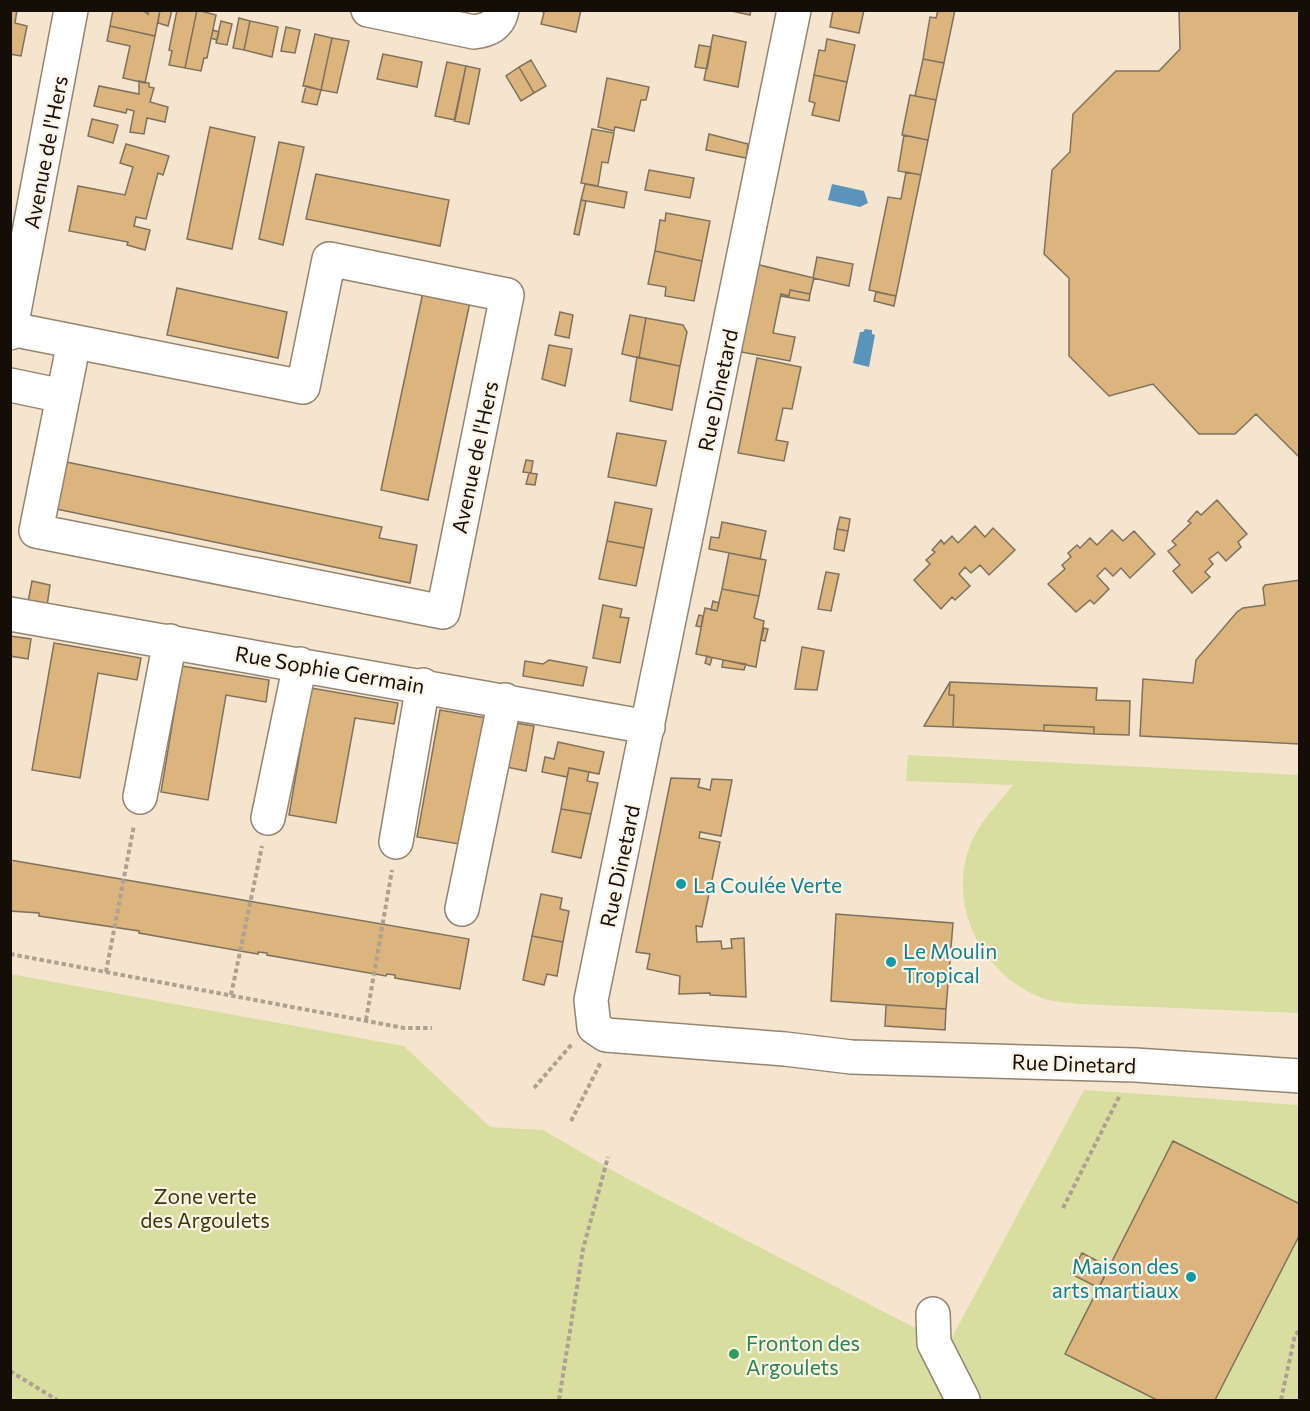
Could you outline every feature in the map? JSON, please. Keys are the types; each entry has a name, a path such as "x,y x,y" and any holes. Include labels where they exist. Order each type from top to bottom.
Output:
{"street":[{"name":"Avenue de l'Hers","path":"71,10 11,331 74,342 303,387 329,259 507,295 442,612 36,531 74,342"},
{"path":"368,10 474,32 490,30 501,17 502,10"},
{"name":"Rue Dinetard","path":"794,10 591,1000 600,1031 851,1057 1135,1065 1299,1076"},
{"path":"10,385 63,396"},
{"name":"Rue Sophie Germain","path":"10,614 423,685 648,727"},
{"path":"140,797 170,641"},
{"path":"268,818 300,664"},
{"path":"396,842 423,685"},
{"path":"462,909 505,700"},
{"path":"933,1314 934,1343 963,1401"}],"path":[{"path":"106,972 140,797"},
{"path":"231,995 268,818"},
{"path":"366,1020 396,842"},
{"path":"10,954 404,1028 432,1028"},
{"path":"534,1088 570,1046 600,1031 604,1057 571,1121"},
{"path":"1063,1208 1135,1065"},
{"path":"559,1401 584,1249 608,1157"},
{"path":"1281,1401 1299,1330"},
{"path":"10,1371 57,1401"}],"green space":[{"path":"908,755 1299,775 1299,1013 1078,1004 1042,998 1021,987 987,957 975,937 967,916 963,894 964,871 969,848 977,830 1013,785 906,781"},
{"name":"Zone verte des Argoulets","path":"10,974 404,1046 490,1127 543,1130 624,1177 948,1345 1084,1090 1299,1105 1299,1400 11,1400"}],"water":[{"path":"832,184 864,191 868,203 860,207 828,200"},
{"path":"865,329 872,330 872,334 875,335 869,367 853,363 860,332"}],"building":[{"path":"10,10 17,10 15,23 27,26 21,56 10,54"},
{"path":"113,10 142,10 148,14 148,10 160,10 155,36 110,26"},
{"path":"160,10 172,10 168,26 158,23"},
{"path":"177,10 197,10 185,68 169,65 172,51 169,50"},
{"path":"197,10 216,15 207,58 204,58 201,71 185,68"},
{"path":"540,10 581,10 576,32 541,24 544,13"},
{"path":"727,10 751,10 750,15"},
{"path":"833,10 864,10 859,33 830,27"},
{"path":"938,10 955,10 944,63 923,59 930,17 936,18"},
{"path":"1179,10 1300,10 1300,458 1256,414 1235,434 1199,434 1153,384 1109,396 1069,356 1069,278 1044,254 1052,170 1070,152 1073,114 1116,71 1159,71 1180,49"},
{"path":"239,18 250,21 244,50 233,48"},
{"path":"221,21 232,24 227,45 216,43"},
{"path":"250,21 278,27 272,57 244,50"},
{"path":"110,26 155,36 145,83 123,78 130,46 107,41"},
{"path":"286,27 300,30 295,53 281,51"},
{"path":"213,30 219,32 217,40 211,38"},
{"path":"315,34 332,38 321,90 303,86"},
{"path":"713,35 746,42 738,87 704,80"},
{"path":"332,38 349,41 337,93 321,90"},
{"path":"827,39 855,45 847,82 814,75 819,50 825,51"},
{"path":"699,45 711,47 707,69 695,67"},
{"path":"383,54 422,62 417,87 377,79"},
{"path":"923,59 944,63 936,100 915,96"},
{"path":"531,60 546,86 534,93 519,67"},
{"path":"447,62 466,66 455,120 435,116"},
{"path":"466,66 480,69 469,124 454,121"},
{"path":"519,67 534,93 521,101 506,76"},
{"path":"814,75 847,82 839,121 812,115 815,103 809,101"},
{"path":"607,78 649,87 646,100 641,100 634,131 615,127 614,131 598,127"},
{"path":"139,81 149,83 149,87 154,88 150,102 168,107 165,122 147,118 144,134 130,132 134,111 127,109 126,113 94,106 99,86 139,94"},
{"path":"306,86 321,90 317,105 302,102"},
{"path":"910,95 936,100 928,140 902,135"},
{"path":"92,119 118,125 113,143 88,136"},
{"path":"210,127 255,137 232,249 187,239"},
{"path":"592,129 614,133 608,163 602,162 598,186 581,183"},
{"path":"709,134 748,144 746,158 706,150"},
{"path":"904,135 928,140 921,175 898,171"},
{"path":"279,142 304,147 283,245 259,239"},
{"path":"126,144 169,156 163,175 158,173 146,219 136,217 134,226 150,230 145,250 127,245 128,242 69,231 78,186 125,195 133,167 120,163"},
{"path":"649,170 694,178 690,198 645,190"},
{"path":"906,172 921,175 896,296 869,290 888,197 901,199"},
{"path":"316,174 449,200 440,246 306,219"},
{"path":"585,184 627,192 624,208 581,200"},
{"path":"581,200 586,201 579,235 574,234"},
{"path":"666,213 710,221 702,261 655,251 660,220 665,221"},
{"path":"655,251 702,261 694,301 665,296 666,287 648,284"},
{"path":"817,257 853,264 849,286 813,278"},
{"path":"751,263 814,278 810,294 790,290 789,296 781,294 773,333 795,337 790,361 736,351"},
{"path":"177,288 287,312 278,358 167,335"},
{"path":"790,290 810,294 809,301 781,296 781,294 789,296"},
{"path":"423,292 470,302 428,500 381,490"},
{"path":"876,292 896,296 894,306 874,301"},
{"path":"560,312 573,315 569,338 555,335"},
{"path":"630,315 646,318 639,358 622,354"},
{"path":"646,318 683,325 687,332 680,366 639,358"},
{"path":"549,345 572,349 565,386 542,379"},
{"path":"637,357 680,366 672,410 630,401"},
{"path":"757,358 801,367 792,409 783,408 776,440 788,442 784,461 738,453"},
{"path":"617,433 666,441 656,486 608,477"},
{"path":"52,459 382,527 379,538 417,545 410,583 42,506"},
{"path":"526,460 533,461 531,473 523,472"},
{"path":"529,473 537,474 535,485 526,484"},
{"path":"1217,500 1247,534 1238,542 1241,547 1226,561 1218,552 1209,559 1213,564 1205,572 1210,577 1192,593 1173,571 1180,565 1168,551 1176,545 1172,541 1191,523 1188,521 1197,511 1201,515"},
{"path":"615,502 652,509 644,548 607,541"},
{"path":"840,517 850,519 848,531 837,529"},
{"path":"722,522 766,531 760,559 709,549 711,537 719,538"},
{"path":"975,526 985,537 993,528 1015,550 989,575 980,565 971,573 965,567 959,574 970,586 955,600 952,597 941,609 914,580 930,564 926,560 935,552 932,550 941,540 944,544 952,536 958,543"},
{"path":"837,529 848,531 844,551 834,549"},
{"path":"1112,530 1123,541 1134,531 1155,554 1130,578 1121,568 1113,576 1105,568 1097,576 1109,589 1094,604 1090,600 1076,612 1048,584 1065,569 1062,565 1071,557 1068,553 1077,545 1080,548 1090,538 1097,545"},
{"path":"607,541 644,548 636,586 599,579"},
{"path":"729,553 766,560 759,596 722,589"},
{"path":"826,572 839,574 831,611 818,609"},
{"path":"1300,580 1300,744 1140,736 1143,679 1193,683 1196,660 1237,612 1243,608 1265,605 1263,588 1265,585"},
{"path":"32,581 50,585 47,606 28,602"},
{"path":"722,589 759,596 754,618 764,621 756,667 696,654 705,608 717,611"},
{"path":"713,601 719,603 717,611 711,610"},
{"path":"603,605 622,609 620,617 629,618 620,663 593,658"},
{"path":"699,615 703,616 701,627 696,626"},
{"path":"764,628 768,629 765,641 761,640"},
{"path":"10,636 31,639 28,659 10,656"},
{"path":"54,643 141,658 137,680 98,673 80,778 32,770"},
{"path":"802,647 824,651 817,690 795,689"},
{"path":"707,656 712,658 710,665 705,663"},
{"path":"549,660 587,667 583,686 523,676 525,661 543,664"},
{"path":"723,660 746,664 744,670 722,667"},
{"path":"182,666 269,680 266,702 226,695 208,800 161,792"},
{"path":"950,682 949,695 954,695 953,727 924,726"},
{"path":"950,682 1097,688 1096,700 1130,701 1129,735 1094,734 1094,727 1044,725 1044,731 953,727 954,695 949,695"},
{"path":"311,688 398,703 394,724 355,718 336,823 289,815"},
{"path":"440,710 487,718 465,845 417,837"},
{"path":"510,722 534,726 526,771 502,766"},
{"path":"1044,725 1094,727 1094,734 1044,731"},
{"path":"558,742 604,752 599,774 569,768 567,777 542,772 545,757 554,759"},
{"path":"569,768 589,772 587,781 598,783 591,814 561,809"},
{"name":"La Coulée Verte","path":"671,778 700,779 698,787 710,790 712,779 732,780 721,836 700,832 699,838 720,842 702,927 696,926 697,942 721,941 722,949 732,948 731,939 744,938 746,997 710,995 710,993 679,994 680,976 647,969 650,954 636,952"},
{"path":"561,809 591,814 581,858 552,852"},
{"path":"10,860 469,939 460,989 395,978 395,975 387,974 386,976 267,955 267,953 258,952 258,954 139,933 139,931 39,916 39,913 10,911"},
{"path":"541,894 562,898 560,909 569,911 563,942 532,936"},
{"name":"Le Moulin Tropical","path":"836,914 953,923 946,1009 831,1001"},
{"path":"532,936 563,942 557,976 547,974 544,985 523,980"},
{"path":"886,1005 946,1009 945,1030 885,1026"},
{"name":"Maison des arts martiaux","path":"1173,1141 1300,1204 1300,1234 1215,1400 1157,1400 1065,1354"},
{"path":"1082,1253 1109,1267 1099,1288 1071,1274"}],"place":[{"name":"La Coulée Verte","path":"681,884"},
{"name":"Le Moulin Tropical","path":"891,962"},
{"name":"Maison des arts martiaux","path":"1191,1277"},
{"name":"Fronton des Argoulets","path":"734,1354"}]}
